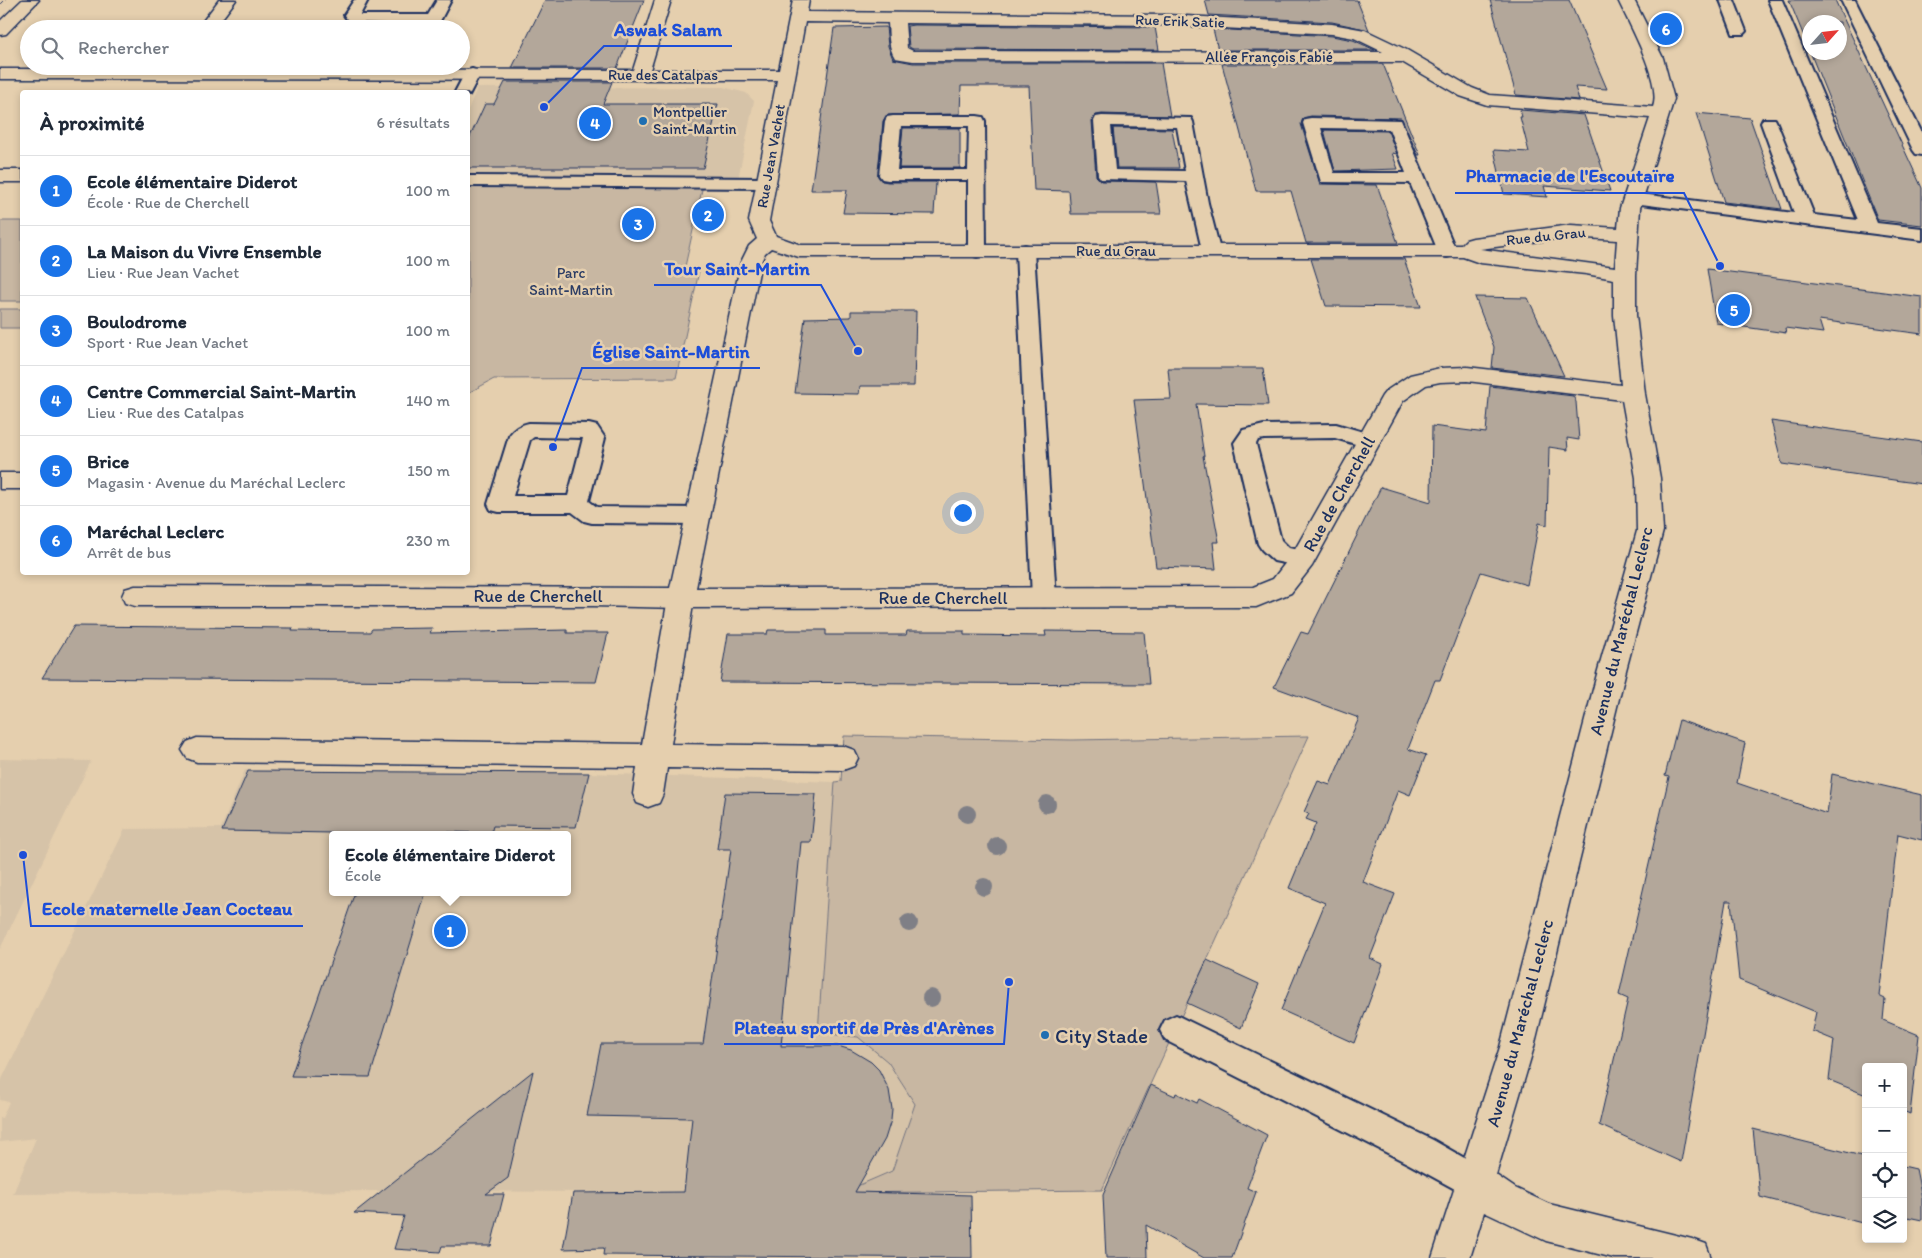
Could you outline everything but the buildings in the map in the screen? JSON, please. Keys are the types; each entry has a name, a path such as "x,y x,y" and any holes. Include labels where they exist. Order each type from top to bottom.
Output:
{"street":[{"path":"0,30 31,0"},
{"path":"212,20 228,0"},
{"path":"640,75 663,0"},
{"name":"Rue Jean Vachet","path":"768,240 759,221 801,0"},
{"name":"Avenue du Maréchal Leclerc","path":"1451,1258 1517,1047 1610,674 1650,530 1648,478 1633,394 1625,315 1625,276 1633,198 1665,99 1654,58 1626,0"},
{"name":"Rue Erik Satie","path":"798,17 1168,20 1332,28 1360,34 1406,57"},
{"name":"Allée François Fabié","path":"896,18 898,48 901,54 913,56 1406,57"},
{"path":"1406,57 1466,92 1487,100 1662,113"},
{"name":"Rue des Catalpas","path":"0,74 20,74"},
{"name":"Rue des Catalpas","path":"472,74 786,75"},
{"path":"0,176 20,176"},
{"name":"Rue du Grau","path":"1457,251 1474,244 1571,231 1628,235"},
{"path":"648,794 681,598 751,262 756,250 768,240"},
{"name":"Rue du Grau","path":"768,240 799,251 1457,251 1480,257 1586,268 1625,276"},
{"name":"Rue de Cherchell","path":"135,596 593,596 681,598 1256,597 1282,586 1303,559 1394,396 1418,380 1440,375 1467,374 1633,394"},
{"path":"0,480 20,481"},
{"path":"197,750 655,754 843,758"},
{"path":"1476,1183 1502,1201 1546,1222 1692,1258"}],"lane":[{"path":"361,0 352,15 354,19 369,20"},
{"path":"433,20 444,0"},
{"path":"1727,0 1738,32"},
{"path":"1775,0 1870,227"},
{"path":"1848,0 1922,150"},
{"path":"464,90 472,74"},
{"path":"976,175 888,174 893,121 977,121 977,252"},
{"path":"1195,176 1107,175 1102,121 1185,122 1206,233 1211,250"},
{"path":"1416,178 1328,178 1311,123 1395,124 1416,178 1457,251"},
{"path":"1769,123 1806,219"},
{"path":"470,182 766,183"},
{"path":"1633,198 1922,234"},
{"path":"1025,251 1044,598"},
{"path":"577,504 594,438 589,430 529,430 520,436 499,504 577,504 592,516 698,516"},
{"path":"1303,559 1282,555 1270,544 1245,443 1251,436 1264,432 1336,431 1369,441"},
{"path":"1176,1030 1421,1152 1476,1183"}],"shaded area":[{"path":"723,87 746,93 754,101 738,179 470,178 470,105 477,88"},
{"path":"0,759 91,761 0,949"},
{"path":"245,770 589,773 835,782 818,1033 858,1037 888,1062 915,1104 892,1171 841,1193 381,1191 13,1194 36,1138 0,1142 0,1117 2,1118 9,1102 0,1100 0,1083 125,829 221,828"}],"green space":[{"name":"Parc Saint-Martin","path":"470,185 703,185 684,271 699,271 676,378 494,379 470,392"},
{"path":"0,221 20,221 20,301 0,301"},
{"path":"0,309 20,309 20,328 0,328"},
{"path":"844,736 1072,740 1309,736 1102,1190 841,1193 892,1171 915,1104 888,1062 858,1037 818,1033 835,782 841,781"}],"tram line":[{"path":"0,5 5,0"}],"place":[{"name":"Maréchal Leclerc","path":"1666,29"},
{"name":"Aswak Salam","path":"544,107"},
{"name":"Montpellier Saint-Martin","path":"643,121"},
{"name":"Centre Commercial Saint-Martin","path":"595,123"},
{"name":"La Maison du Vivre Ensemble","path":"708,215"},
{"name":"Boulodrome","path":"638,224"},
{"name":"Pharmacie de l'Escoutaïre","path":"1720,266"},
{"name":"Brice","path":"1734,310"},
{"name":"Tour Saint-Martin","path":"858,351"},
{"name":"Église Saint-Martin","path":"553,447"},
{"name":"Ecole maternelle Jean Cocteau","path":"23,855"},
{"name":"Ecole élémentaire Diderot","path":"450,931"},
{"name":"Plateau sportif de Près d'Arènes","path":"1009,982"},
{"name":"City Stade","path":"1045,1035"}]}
